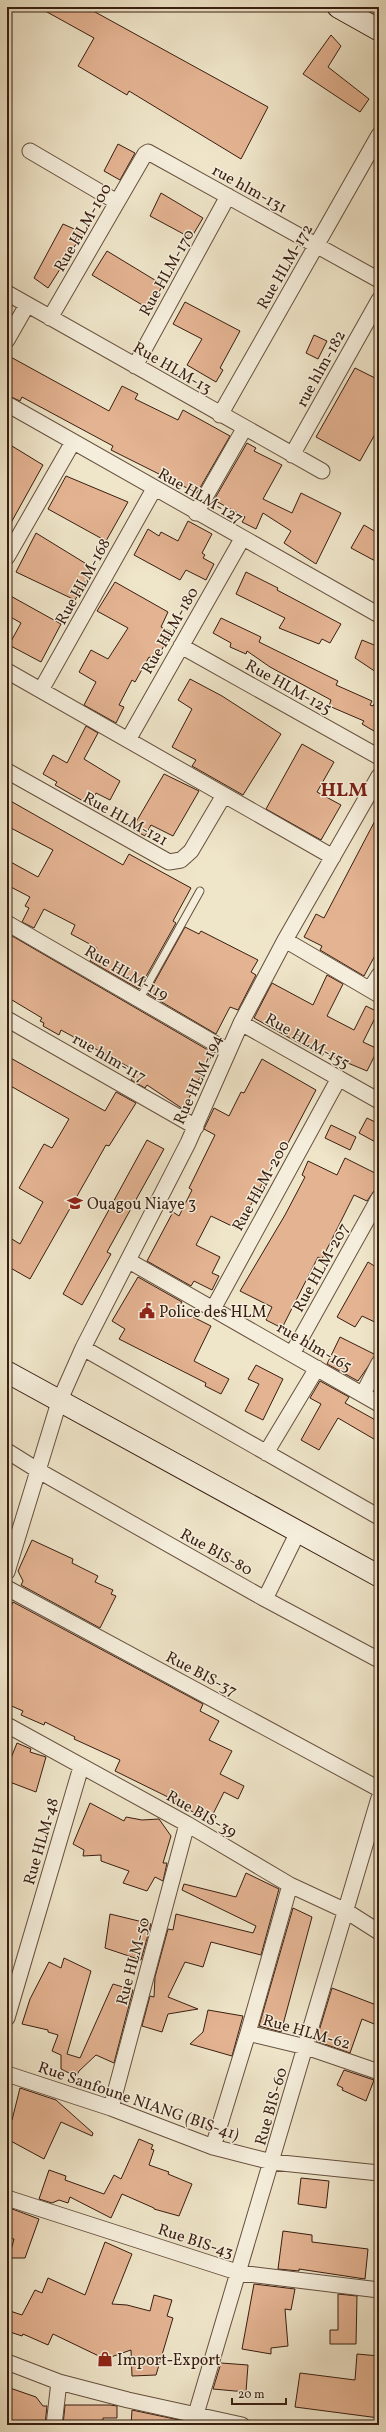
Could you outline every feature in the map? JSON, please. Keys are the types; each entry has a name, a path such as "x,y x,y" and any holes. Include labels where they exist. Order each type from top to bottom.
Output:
{"street":[{"path":"338,7 379,30"},
{"name":"Rue HLM-172","path":"220,415 379,135"},
{"path":"30,151 117,202"},
{"name":"rue hlm-131","path":"145,154 151,153 379,280"},
{"name":"Rue HLM-100","path":"50,318 145,154"},
{"name":"Rue HLM-170","path":"135,366 228,196"},
{"name":"Rue HLM-13","path":"7,293 244,429 322,471"},
{"name":"rue hlm-182","path":"292,455 379,300"},
{"path":"7,340 27,305"},
{"name":"Rue HLM-127","path":"7,404 196,513 379,615"},
{"path":"196,513 244,429"},
{"path":"7,557 73,442"},
{"name":"Rue HLM-168","path":"41,690 154,489"},
{"name":"Rue HLM-180","path":"128,740 242,539"},
{"name":"Rue HLM-125","path":"181,646 379,757"},
{"path":"7,671 333,857"},
{"name":"Rue HLM-121","path":"7,771 169,862 181,860 190,851 224,795"},
{"name":"Rue HLM-194","path":"7,1572 59,1402 83,1348 129,1261 196,1127 241,1022 285,940 379,776"},
{"name":"Rue HLM-119","path":"7,923 228,1052"},
{"path":"285,940 375,992 379,975"},
{"name":"rue hlm-117","path":"7,1019 196,1127"},
{"name":"Rue HLM-155","path":"241,1022 379,1101"},
{"name":"Rue HLM-200","path":"213,1309 339,1078"},
{"name":"Rue HLM-207","path":"292,1354 379,1198"},
{"name":"rue hlm-165","path":"129,1261 379,1404"},
{"path":"83,1348 379,1517"},
{"path":"363,1394 379,1363"},
{"path":"266,1452 317,1368"},
{"path":"7,1372 59,1402 379,1576"},
{"name":"Rue BIS-80","path":"7,1451 39,1471 265,1599 379,1660"},
{"path":"265,1599 298,1532"},
{"name":"Rue BIS-37","path":"7,1588 379,1789"},
{"name":"Rue BIS-39","path":"7,1725 187,1824 290,1885 346,1911 379,1932"},
{"name":"Rue HLM-48","path":"7,2018 81,1767"},
{"name":"Rue BIS-60","path":"196,2420 379,1798"},
{"name":"Rue HLM-50","path":"111,2108 187,1824"},
{"path":"213,2147 248,2033 290,1885"},
{"name":"Rue HLM-62","path":"248,2033 306,2047 379,2072"},
{"name":"Rue Sanfoune NIANG (BIS-41)","path":"7,2074 111,2108 213,2147 272,2162 379,2173"},
{"name":"Rue BIS-43","path":"7,2198 240,2273 379,2290"},
{"path":"7,2362 59,2382 196,2420 242,2425"},
{"path":"54,2425 59,2382"}],"lane":[{"path":"139,1000 200,891"}],"building":[{"path":"38,7 86,7 268,107 241,159 129,91 127,95 78,66 94,38"},
{"path":"331,35 341,46 328,67 369,99 360,112 303,74"},
{"path":"118,144 135,153 120,180 104,171"},
{"path":"161,193 203,218 191,238 150,216"},
{"path":"63,224 83,233 48,288 34,278"},
{"path":"107,251 163,285 149,309 92,275"},
{"path":"185,302 240,331 220,368 223,370 216,382 187,365 202,339 173,324"},
{"path":"314,335 327,341 318,359 306,353"},
{"path":"7,355 109,411 122,386 138,394 135,399 178,420 183,410 230,436 197,493 111,450 113,446 22,397 20,401 7,395"},
{"path":"355,368 379,380 379,427 360,461 316,437"},
{"path":"7,443 43,465 7,530"},
{"path":"247,443 256,448 254,451 282,465 263,499 292,513 301,493 341,513 316,564 284,543 291,531 263,513 256,529 242,522 245,517 214,500"},
{"path":"66,476 128,502 106,541 48,509"},
{"path":"188,521 212,534 202,553 205,555 203,558 214,564 206,580 186,570 180,580 134,555 148,529 159,536 161,532 178,541"},
{"path":"364,525 379,534 379,563 351,548"},
{"path":"36,533 93,568 75,600 16,572"},
{"path":"246,572 278,588 277,590 341,624 330,643 322,639 319,644 279,628 285,618 236,594"},
{"path":"115,582 168,612 161,627 171,632 156,661 149,657 135,682 132,680 119,705 124,707 116,723 84,705 96,682 79,672 91,650 108,659 128,628 97,611"},
{"path":"7,594 61,624 41,662 9,645 21,623 7,615"},
{"path":"221,618 261,637 259,642 338,681 336,685 372,701 370,705 373,706 379,695 379,734 362,724 364,721 329,706 331,700 270,667 247,651 246,654 230,647 231,643 213,633"},
{"path":"362,640 379,647 379,674 355,658"},
{"path":"190,679 222,696 281,734 243,795 192,766 196,760 172,747 192,709 178,700"},
{"path":"86,726 98,733 84,759 120,781 110,800 96,793 90,805 55,785 57,782 43,774 53,755 67,763"},
{"path":"302,744 334,762 317,792 341,805 321,840 266,809"},
{"path":"164,774 199,791 173,836 151,825 145,836 132,829"},
{"path":"7,799 123,865 129,854 191,888 173,921 176,923 139,989 90,961 97,948 71,934 75,925 44,909 34,928 22,922 29,908 25,906 30,897 7,885 7,860 38,877 53,850 7,826"},
{"path":"379,813 379,948 364,976 320,950 322,946 304,937 316,914 324,918"},
{"path":"185,927 199,934 201,931 258,960 251,972 256,975 238,1010 230,1007 216,1034 148,994"},
{"path":"7,933 213,1053 183,1109 147,1085 145,1088 131,1080 136,1071 61,1030 59,1035 43,1026 44,1023 40,1021 42,1018 7,997"},
{"path":"327,975 343,984 327,1016 354,1030 366,1006 378,1012 363,1042 378,1049 367,1071 324,1053 322,1056 254,1018 272,983 313,1005"},
{"path":"7,1056 105,1111 116,1092 136,1103 109,1146 106,1145 30,1279 7,1266 7,1236 20,1244 43,1202 19,1188 44,1144 52,1148 69,1119 7,1084"},
{"path":"262,1059 316,1090 288,1143 285,1141 238,1229 211,1216 196,1245 220,1257 212,1273 219,1276 212,1290 194,1281 191,1286 147,1261 173,1212 179,1216 192,1190 189,1188 215,1135 204,1129 214,1108 229,1116 241,1092 244,1093"},
{"path":"367,1118 379,1124 379,1144 359,1133"},
{"path":"331,1125 356,1137 350,1150 325,1138"},
{"path":"147,1140 164,1149 107,1252 111,1254 82,1305 63,1294"},
{"path":"345,1158 379,1175 379,1189 374,1191 367,1201 354,1195 322,1259 318,1257 282,1328 266,1320 272,1307 240,1291 285,1215 305,1177 302,1175 308,1161 337,1175"},
{"path":"368,1262 379,1269 379,1324 362,1316 355,1327 337,1317"},
{"path":"138,1277 182,1302 177,1309 211,1326 194,1361 229,1379 221,1394 205,1386 206,1383 119,1339 125,1329 112,1321"},
{"path":"340,1337 376,1355 358,1381 327,1364"},
{"path":"256,1365 283,1379 263,1420 245,1411 259,1384 248,1379"},
{"path":"320,1381 349,1397 345,1403 379,1422 379,1442 338,1418 319,1450 301,1440 321,1404 310,1398"},
{"path":"32,1540 73,1559 72,1563 98,1576 95,1582 113,1590 111,1594 116,1596 100,1628 21,1585 23,1581 18,1571"},
{"path":"13,1602 203,1704 200,1711 219,1721 209,1740 232,1751 220,1774 244,1786 238,1799 224,1792 209,1822 170,1798 115,1771 120,1760 74,1739 75,1737 45,1722 44,1725 21,1715 23,1711 7,1704 7,1615"},
{"path":"17,1743 31,1749 30,1752 46,1757 36,1792 7,1781 7,1768"},
{"path":"90,1803 124,1821 126,1817 142,1820 159,1819 171,1836 163,1863 167,1863 163,1881 155,1877 147,1891 123,1883 129,1871 101,1861 101,1855 83,1856 84,1850 73,1844"},
{"path":"246,1873 279,1889 261,1955 211,1942 203,1967 185,1962 168,1997 198,2009 168,2014 162,2032 142,2026 150,1996 154,1997 155,1977 168,1929 173,1930 176,1914 253,1933 256,1926 182,1890 184,1884 236,1897"},
{"path":"293,1908 312,1917 281,2032 259,2026"},
{"path":"110,1914 151,1924 141,1960 105,1948"},
{"path":"64,1958 91,1971 67,2054 80,2058 113,1984 133,1990 114,2063 96,2055 79,2071 76,2077 72,2078 73,2075 61,2069 61,2055 52,2051 58,2035 48,2032 48,2030 22,2024 30,1999 49,1962 61,1968"},
{"path":"332,1988 379,2006 379,2026 362,2019 350,2053 316,2041"},
{"path":"208,2010 243,2016 232,2056 190,2044 203,2032"},
{"path":"344,2070 374,2080 366,2101 342,2090 343,2088 337,2085"},
{"path":"20,2088 56,2100 93,2133 92,2136 61,2122 44,2159 7,2139 7,2118 12,2120"},
{"path":"139,2139 153,2145 151,2149 154,2150 149,2165 169,2172 168,2174 192,2184 179,2216 154,2209 122,2194 111,2218 70,2197 68,2203 59,2200 52,2203 39,2199 49,2170 66,2176 65,2180 104,2194 114,2175 121,2179"},
{"path":"301,2178 329,2181 326,2208 298,2204"},
{"path":"7,2207 39,2219 25,2258 9,2258 14,2239 7,2238"},
{"path":"283,2231 312,2235 312,2242 368,2249 365,2279 299,2269 299,2271 278,2269"},
{"path":"105,2242 132,2254 112,2304 127,2305 150,2311 154,2295 172,2300 167,2316 173,2318 156,2375 132,2376 131,2350 105,2359 53,2334 48,2345 23,2334 22,2336 7,2331 7,2310 22,2315 35,2290 42,2293 48,2278 85,2295"},
{"path":"254,2284 295,2289 291,2310 285,2309 288,2346 271,2348 271,2354 242,2349"},
{"path":"338,2294 357,2296 356,2344 330,2344 330,2330 338,2330"},
{"path":"357,2354 379,2356 379,2418 295,2407 300,2373 355,2380"},
{"path":"221,2363 248,2365 246,2392 213,2389"},
{"path":"7,2387 36,2397 43,2406 47,2406 45,2425 7,2425"},
{"path":"65,2405 117,2406 117,2418 103,2418 103,2425 63,2425"},
{"path":"132,2410 179,2420 179,2425 131,2425"}],"place":[{"name":"Ouagou Niaye 3","path":"75,1203"},
{"name":"Police des HLM","path":"147,1311"},
{"name":"Import-Export","path":"105,2359"}],"district":[{"name":"HLM","path":"344,789"}]}
